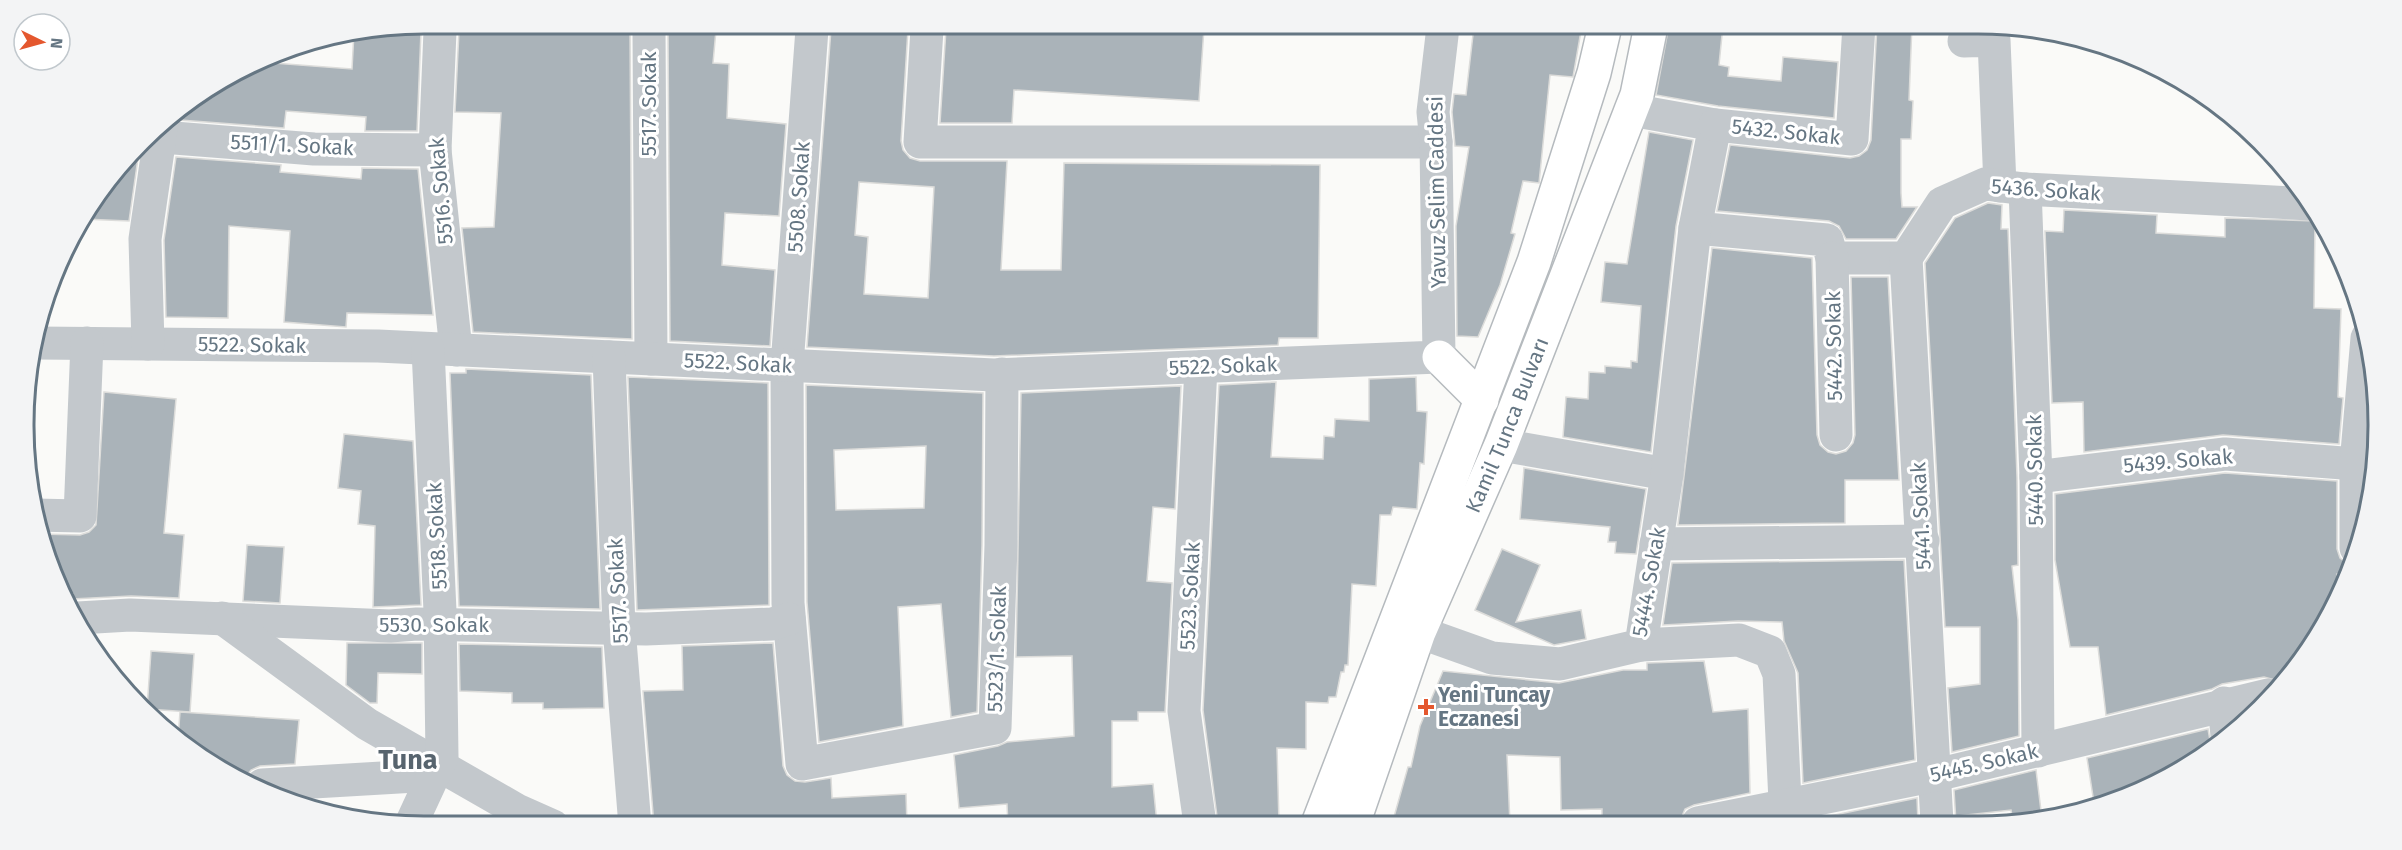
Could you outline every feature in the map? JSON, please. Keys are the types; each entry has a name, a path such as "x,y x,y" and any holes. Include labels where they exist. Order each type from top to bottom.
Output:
{"main road":[{"name":"Kamil Tunca Bulvarı","path":"1321,816 1534,262 1594,73 1603,34"},
{"name":"Kamil Tunca Bulvarı","path":"1356,816 1419,632 1501,445 1631,110 1637,94 1649,34"},
{"path":"1439,357 1482,400"}],"street":[{"name":"5516. Sokak","path":"440,34 435,150 442,349"},
{"name":"5517. Sokak","path":"649,34 651,359"},
{"name":"5508. Sokak","path":"802,764 789,619 787,365 812,34"},
{"path":"927,34 920,142 1436,142"},
{"name":"Yavuz Selim Caddesi","path":"1439,357 1436,142 1433,112 1442,34"},
{"name":"5432. Sokak","path":"1715,125 1852,139 1858,34"},
{"name":"5440. Sokak","path":"1964,41 1994,40 2012,187 2036,477 2038,752"},
{"path":"1631,110 1715,125 1695,228 1827,240 1832,258 1906,258"},
{"name":"5511/1. Sokak","path":"166,133 314,149 435,150"},
{"path":"148,344 145,239 156,143"},
{"name":"5436. Sokak","path":"1906,258 1942,203 1985,184 2299,203"},
{"name":"5444. Sokak","path":"1419,632 1492,658 1560,664 1641,645 1666,474 1695,228"},
{"name":"5442. Sokak","path":"1832,258 1836,435"},
{"name":"5441. Sokak","path":"1906,258 1937,816"},
{"name":"5522. Sokak","path":"43,343 442,349 1002,374 1439,357"},
{"path":"45,515 80,516 87,343"},
{"name":"5518. Sokak","path":"415,816 442,756 440,624 442,349"},
{"name":"5517. Sokak","path":"609,357 619,628 634,816"},
{"name":"5523. Sokak","path":"1199,816 1184,711 1201,367"},
{"path":"2356,518 2356,464 2364,373"},
{"name":"5523/1. Sokak","path":"802,764 995,728 1001,545 1002,374"},
{"path":"1501,445 1666,474"},
{"name":"5439. Sokak","path":"2036,477 2225,454 2356,464"},
{"path":"1656,544 1923,541"},
{"name":"5530. Sokak","path":"86,618 130,615 390,626 440,624 619,628 772,624 789,619"},
{"path":"222,618 367,724 436,770 530,816"},
{"path":"1641,645 1739,640 1770,652 1779,674 1785,815"},
{"name":"5445. Sokak","path":"1785,815 1935,775 2038,752 2224,703 2257,697"},
{"path":"2224,703 2226,726"},
{"path":"272,784 436,770"}],"building":[{"path":"421,34 417,131 365,131 366,117 286,111 284,128 181,120 230,87 278,63 352,69 353,41"},
{"path":"459,34 630,34 632,339 473,332 462,228 494,227 501,113 455,112"},
{"path":"668,34 716,34 713,63 729,64 727,118 786,124 779,216 725,213 722,265 775,270 770,346 670,341"},
{"path":"831,34 908,34 901,141 903,150 910,158 920,161 1007,161 1001,270 1061,270 1064,163 1320,165 1318,338 1279,338 1278,345 994,356 807,347","holes":["859,182 934,187 928,298 864,294 868,237 855,235"]},
{"path":"946,34 1204,34 1199,101 1014,90 1012,123 940,123"},
{"path":"1473,34 1580,34 1573,77 1550,75 1539,183 1523,181 1511,233 1515,234 1500,285 1478,337 1457,336 1456,226 1469,147 1455,146 1452,112 1454,94 1466,95"},
{"path":"1667,34 1722,34 1719,65 1729,67 1728,76 1781,81 1783,57 1838,62 1834,118 1718,106 1656,95"},
{"path":"1876,34 1912,34 1909,100 1913,101 1911,139 1901,139 1901,193 1902,207 1917,207 1896,239 1846,239 1839,226 1829,221 1717,211 1730,145 1850,158 1859,156 1867,150 1871,140"},
{"path":"1649,132 1693,140 1676,226 1651,452 1563,437 1566,397 1588,399 1589,372 1605,373 1605,366 1631,368 1631,361 1637,362 1641,306 1601,302 1605,262 1627,264"},
{"path":"176,157 281,165 280,172 361,179 362,168 418,169 433,315 347,313 346,327 284,322 290,231 229,226 228,318 166,317 164,240"},
{"path":"138,161 129,221 93,219 115,187"},
{"path":"1988,203 2002,205 2001,229 2008,229 2017,477 2018,565 2012,566 2018,620 2019,736 1952,752 1948,688 1980,684 1980,627 1945,627 1925,263 1955,218"},
{"path":"2064,210 2157,215 2156,233 2225,237 2225,218 2310,221 2315,230 2314,308 2341,309 2338,397 2343,398 2339,444 2223,435 2084,452 2083,402 2052,403 2045,231 2063,232"},
{"path":"1712,248 1812,258 1817,435 1820,445 1828,452 1836,454 1846,451 1853,443 1855,435 1851,277 1888,277 1899,480 1845,480 1845,523 1678,525"},
{"path":"466,369 591,375 600,609 459,606 450,373 466,373"},
{"path":"628,377 768,383 769,605 637,610"},
{"path":"1416,377 1417,411 1427,412 1424,464 1420,463 1417,509 1393,507 1391,515 1380,515 1376,586 1352,584 1348,665 1345,665 1344,672 1341,672 1336,697 1329,697 1328,703 1306,702 1306,749 1277,748 1279,816 1217,816 1203,710 1219,385 1276,382 1271,457 1323,459 1324,436 1334,437 1335,419 1369,421 1369,379"},
{"path":"806,385 983,393 982,545 977,712 951,717 941,604 898,607 903,726 819,742 807,602","holes":["926,446 924,508 836,510 834,450"]},
{"path":"1181,386 1175,509 1153,507 1147,581 1172,583 1165,712 1138,712 1138,721 1112,721 1112,787 1153,784 1156,816 1008,816 1007,804 959,808 954,755 1007,742 1074,736 1072,656 1016,657 1021,393"},
{"path":"104,392 176,399 164,533 184,535 179,598 131,596 75,599 50,534 80,535 89,532 96,525"},
{"path":"344,434 413,441 421,605 373,607 375,526 358,524 361,491 338,488"},
{"path":"1524,468 1646,489 1636,554 1615,553 1616,542 1608,542 1610,527 1520,519"},
{"path":"2225,473 2337,481 2337,549 2343,561 2315,620 2302,642 2273,679 2264,677 2222,684 2212,689 2106,715 2098,647 2070,647 2055,560 2055,494"},
{"path":"247,545 284,547 280,603 243,601"},
{"path":"1502,549 1540,565 1516,622 1581,610 1586,639 1554,645 1475,610"},
{"path":"1904,560 1915,760 1803,783 1798,673 1784,641 1782,622 1738,621 1663,625 1672,563"},
{"path":"347,643 422,643 422,674 378,673 377,703 370,703 346,685"},
{"path":"773,643 783,766 787,775 795,781 805,782 831,778 832,798 906,794 907,816 653,816 643,691 683,690 682,646"},
{"path":"459,644 602,647 604,708 543,709 543,703 512,703 512,693 460,691"},
{"path":"151,651 194,654 190,712 158,710 148,700"},
{"path":"1704,661 1713,712 1748,709 1750,793 1694,805 1685,809 1682,816 1602,816 1602,809 1561,810 1560,757 1507,755 1510,816 1394,816 1408,767 1411,767 1420,726 1443,671 1559,683 1623,670 1647,670 1647,663"},
{"path":"180,712 299,720 295,764 260,766 249,773 208,750 179,728"},
{"path":"2208,729 2210,739 2194,750 2150,775 2093,798 2087,758"},
{"path":"2036,770 2041,810 2012,814 2011,810 1956,816 1954,790"},
{"path":"1917,798 1918,816 1829,816"}],"place":[{"name":"Yeni Tuncay Eczanesi","path":"1426,707"}],"district":[{"name":"Tuna","path":"408,760"}]}
